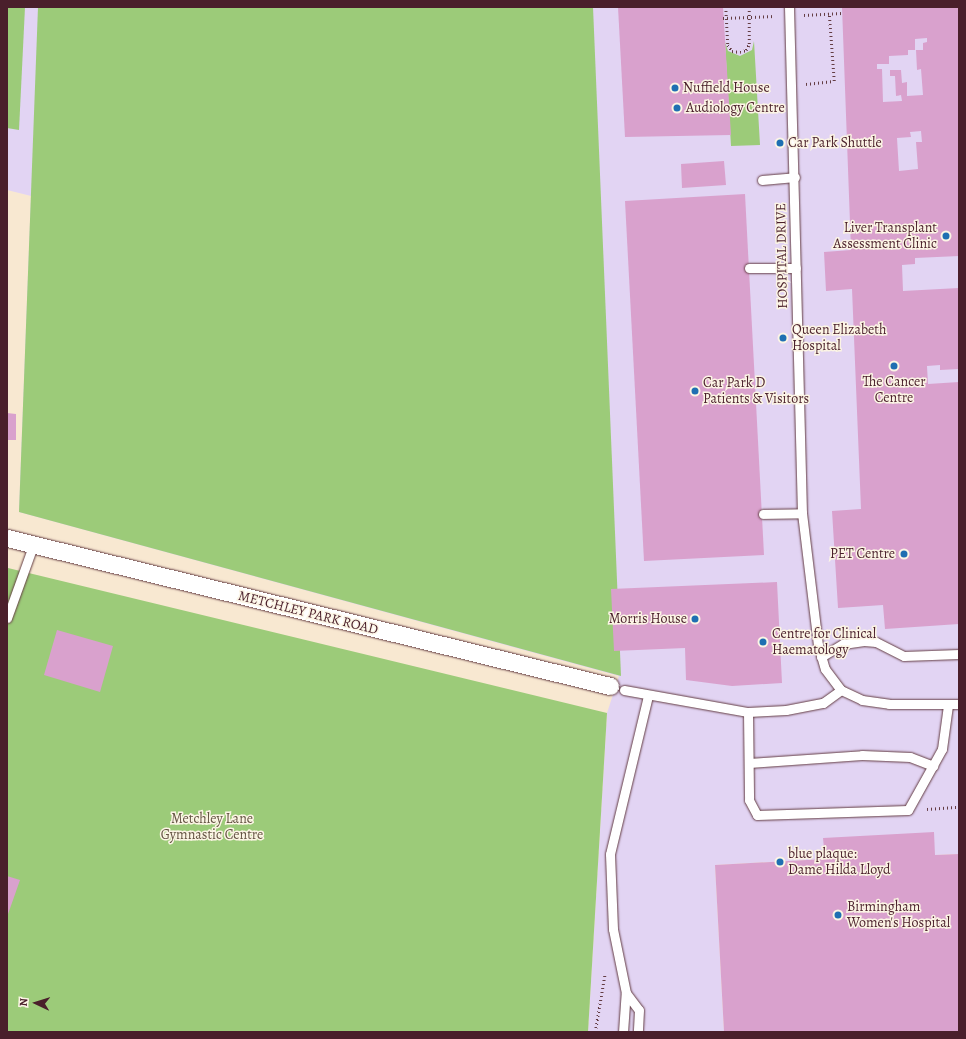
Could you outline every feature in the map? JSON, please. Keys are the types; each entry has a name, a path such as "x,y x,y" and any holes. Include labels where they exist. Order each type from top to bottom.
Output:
{"street":[{"name":"METCHLEY PARK ROAD","path":"7,538 34,543 225,592 617,688"}],"lane":[{"name":"HOSPITAL DRIVE","path":"789,7 795,177 802,513 818,645 825,669 841,690"},
{"path":"762,180 795,177"},
{"path":"749,268 796,268"},
{"path":"763,514 802,513"},
{"path":"7,618 34,543"},
{"path":"822,657 843,644 864,641 876,642 904,656 959,654"},
{"name":"METCHLEY PARK ROAD","path":"617,688 648,696 748,712 786,710 823,703 841,690"},
{"path":"841,690 862,700 889,704 959,704"},
{"path":"623,1032 626,993 613,929 610,854 648,696"},
{"path":"748,712 749,800 757,815 908,810 942,749 948,705"},
{"path":"749,763 862,755 910,757 933,766"},
{"path":"626,993 639,1010 638,1032"}],"path":[{"path":"726,7 725,18 728,45 732,51 740,52 746,50 750,44 749,7"},
{"path":"792,85 834,81 829,13"},
{"path":"812,15 842,13"},
{"path":"725,18 749,17"},
{"path":"908,810 959,807"},
{"path":"595,1032 606,966"}],"shaded area":[{"path":"7,7 959,7 959,854 935,855 824,839 825,859 715,865 724,1032 588,1032 607,713 619,676 19,512 31,196 7,190"}],"green space":[{"path":"7,7 25,7 19,130 7,128"},
{"path":"38,7 593,7 621,676 19,512"},
{"path":"754,41 760,145 731,146 725,42 728,51 740,56 752,50"},
{"name":"Metchley Lane Gymnastic Centre","path":"8,568 607,713 588,1032 7,1032"}],"building":[{"name":"Nuffield House","path":"618,7 723,7 731,135 625,137"},
{"path":"842,7 959,7 959,256 915,258 915,264 902,265 903,291 959,288 959,369 940,370 940,365 927,366 928,384 959,382 959,624 885,629 883,605 838,608 832,511 861,509 852,289 826,291 824,252 851,250","holes":["927,38 927,42 923,43 923,50 916,50 917,70 921,69 923,95 907,96 907,82 902,83 901,70 890,70 890,76 895,76 896,96 901,95 902,101 883,102 882,69 877,69 877,64 889,64 889,56 908,55 908,50 915,50 915,39","921,131 922,142 916,142 918,169 899,171 897,138 911,137 910,132"]},
{"path":"724,161 726,185 682,188 681,164"},
{"name":"Car Park D Patients & Visitors","path":"745,194 764,555 644,561 625,201"},
{"path":"7,413 16,414 16,440 7,440"},
{"name":"Morris House","path":"777,582 782,683 732,686 686,680 685,648 614,651 611,589"},
{"path":"57,630 113,646 100,692 44,675"},
{"name":"Birmingham Women's Hospital","path":"934,832 935,855 959,854 959,1032 724,1032 715,865 825,859 823,838"},
{"path":"7,876 20,880 7,917"}],"place":[{"name":"Nuffield House","path":"675,88"},
{"name":"Audiology Centre","path":"677,108"},
{"name":"Car Park Shuttle","path":"780,143"},
{"name":"Liver Transplant Assessment Clinic","path":"946,236"},
{"name":"Queen Elizabeth Hospital","path":"783,338"},
{"name":"The Cancer Centre","path":"894,366"},
{"name":"Car Park D Patients & Visitors","path":"695,391"},
{"name":"PET Centre","path":"904,554"},
{"name":"Morris House","path":"695,619"},
{"name":"Centre for Clinical Haematology","path":"763,642"},
{"name":"blue plaque: Dame Hilda Lloyd","path":"780,862"},
{"name":"Birmingham Women's Hospital","path":"838,915"}]}
